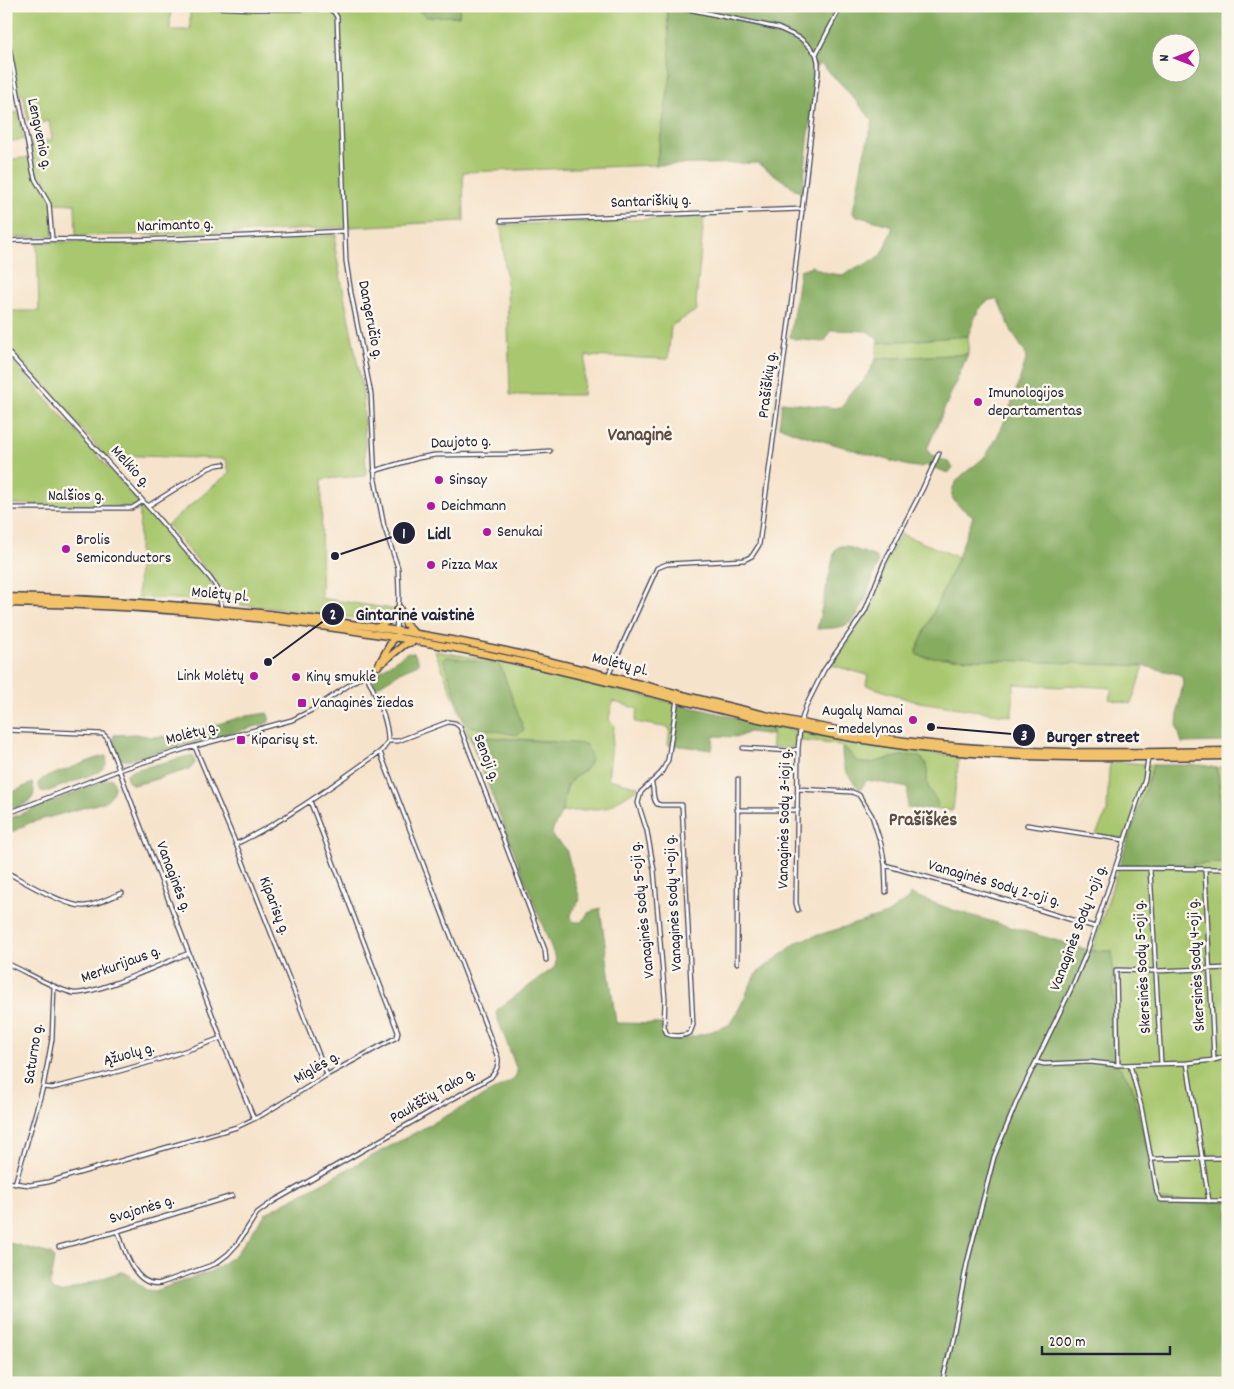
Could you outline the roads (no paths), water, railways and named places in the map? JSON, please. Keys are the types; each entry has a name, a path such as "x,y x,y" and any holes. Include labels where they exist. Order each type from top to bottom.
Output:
{"highway":[{"name":"Molėtų pl.","path":"6,597 123,601 223,609 411,632 505,651 801,725 903,741 992,750 1061,752 1228,751"},
{"name":"Molėtų pl.","path":"6,604 80,605 162,610 250,618 415,641 516,660 677,699 885,743 959,752 1056,757 1228,756"},
{"path":"377,627 391,619 399,608 411,632 402,633 392,641 387,655"},
{"path":"394,630 396,638"},
{"path":"376,635 384,643 387,655"},
{"path":"378,666 387,655 405,644 415,641"}],"street":[{"name":"Dangeručio g.","path":"186,6 328,10 334,12 337,17 346,261 371,394 374,471 382,515 398,568 399,608 394,630"},
{"path":"614,6 683,8 778,28 800,38 816,54 841,6"},
{"name":"Lengvenio g.","path":"6,31 33,171 35,179 49,204 52,239"},
{"name":"Prašiškių g.","path":"607,676 657,568 668,564 744,560 752,556 758,549 762,533 817,86 818,62 816,54"},
{"name":"Santariškių g.","path":"501,221 802,209"},
{"name":"Narimanto g.","path":"6,241 188,238 345,231"},
{"name":"Melkio g.","path":"6,350 148,506 210,578 217,588 223,609"},
{"name":"Daujoto g.","path":"374,471 435,454 506,454 550,451"},
{"name":"Vanaginės Sodų 3-ioji g.","path":"798,910 796,903 798,749 806,706 824,670 865,612 884,563 939,453"},
{"path":"148,506 209,468 224,464"},
{"name":"Nalšios g.","path":"6,508 132,508 143,501"},
{"name":"Molėtų g.","path":"6,814 118,770 301,716 378,666"},
{"path":"236,844 310,801 384,748 388,741 388,735 381,708 366,674"},
{"name":"Vanaginės Sodų 5-oji g.","path":"675,1036 667,1034 664,1027 664,989 654,870 647,831 638,803 641,792 661,773 668,760 677,699"},
{"name":"Senoji g.","path":"388,741 398,741 448,722 455,722 460,727 546,950 546,960"},
{"name":"Vanaginės g.","path":"6,730 103,734 107,738 221,1038 254,1119"},
{"name":"Kiparisų g.","path":"195,746 236,844 327,1075"},
{"path":"743,748 790,751 798,749"},
{"name":"Paukščių Tako g.","path":"118,1231 130,1262 148,1283 157,1284 215,1264 238,1243 258,1213 274,1201 491,1077 496,1071 498,1058 380,752"},
{"name":"Vanaginės Sodų 1-oji g.","path":"942,1383 967,1263 994,1157 1017,1101 1071,989 1096,927 1146,779 1148,757"},
{"path":"737,963 738,779"},
{"name":"Vanaginės Sodų 4-oji g.","path":"651,782 653,785 653,797 657,804 667,806 682,805 693,1025 692,1031 688,1034 675,1036"},
{"path":"798,789 852,792 859,795 872,816 881,844 885,865 886,892"},
{"name":"Miglės g.","path":"6,1182 40,1184 237,1127 254,1119 327,1075 395,1039 398,1035 310,801"},
{"path":"737,810 798,810"},
{"path":"1027,825 1124,840"},
{"name":"Vanaginės Sodų 2-oji g.","path":"885,865 1030,906 1096,927"},
{"path":"1115,868 1228,868"},
{"name":"Skersinės Sodų 5-oji g.","path":"1150,869 1161,1063"},
{"name":"Skersinės Sodų 4-oji g.","path":"1205,869 1214,1060"},
{"path":"6,872 58,899 76,905 89,905 122,893"},
{"name":"Merkurijaus g.","path":"6,963 73,993 86,992 116,982 189,953"},
{"path":"1118,1065 1116,970 1156,971 1228,968"},
{"name":"Saturno g.","path":"15,1184 43,1087 52,1039 54,986"},
{"name":"Ąžuolų g.","path":"43,1087 52,1088 141,1065 221,1038"},
{"path":"1036,1062 1044,1064 1090,1062 1118,1065 1187,1063 1214,1060 1228,1056"},
{"path":"1187,1063 1209,1201"},
{"path":"1130,1064 1141,1106 1157,1193 1161,1200 1228,1201"},
{"path":"1151,1159 1228,1158"},
{"name":"Svajonės g.","path":"59,1247 232,1196"}],"place":[{"name":"Imunologijos departamentas","path":"978,402"},
{"name":"Sinsay","path":"439,480"},
{"name":"Deichmann","path":"431,506"},
{"name":"Senukai","path":"487,532"},
{"name":"Brolis Semiconductors","path":"66,549"},
{"name":"Lidl","path":"335,556"},
{"name":"Pizza Max","path":"431,565"},
{"name":"Gintarinė vaistinė","path":"268,662"},
{"name":"Link Molėtų","path":"254,676"},
{"name":"Kinų smuklė","path":"296,677"},
{"name":"Vanaginės žiedas","path":"302,703"},
{"name":"Augalų Namai – medelynas","path":"913,720"},
{"name":"Burger street","path":"931,727"},
{"name":"Kiparisų st.","path":"241,740"}],"district":[{"name":"Vanaginė","path":"640,436"},
{"name":"Prašiškės","path":"923,821"}]}
